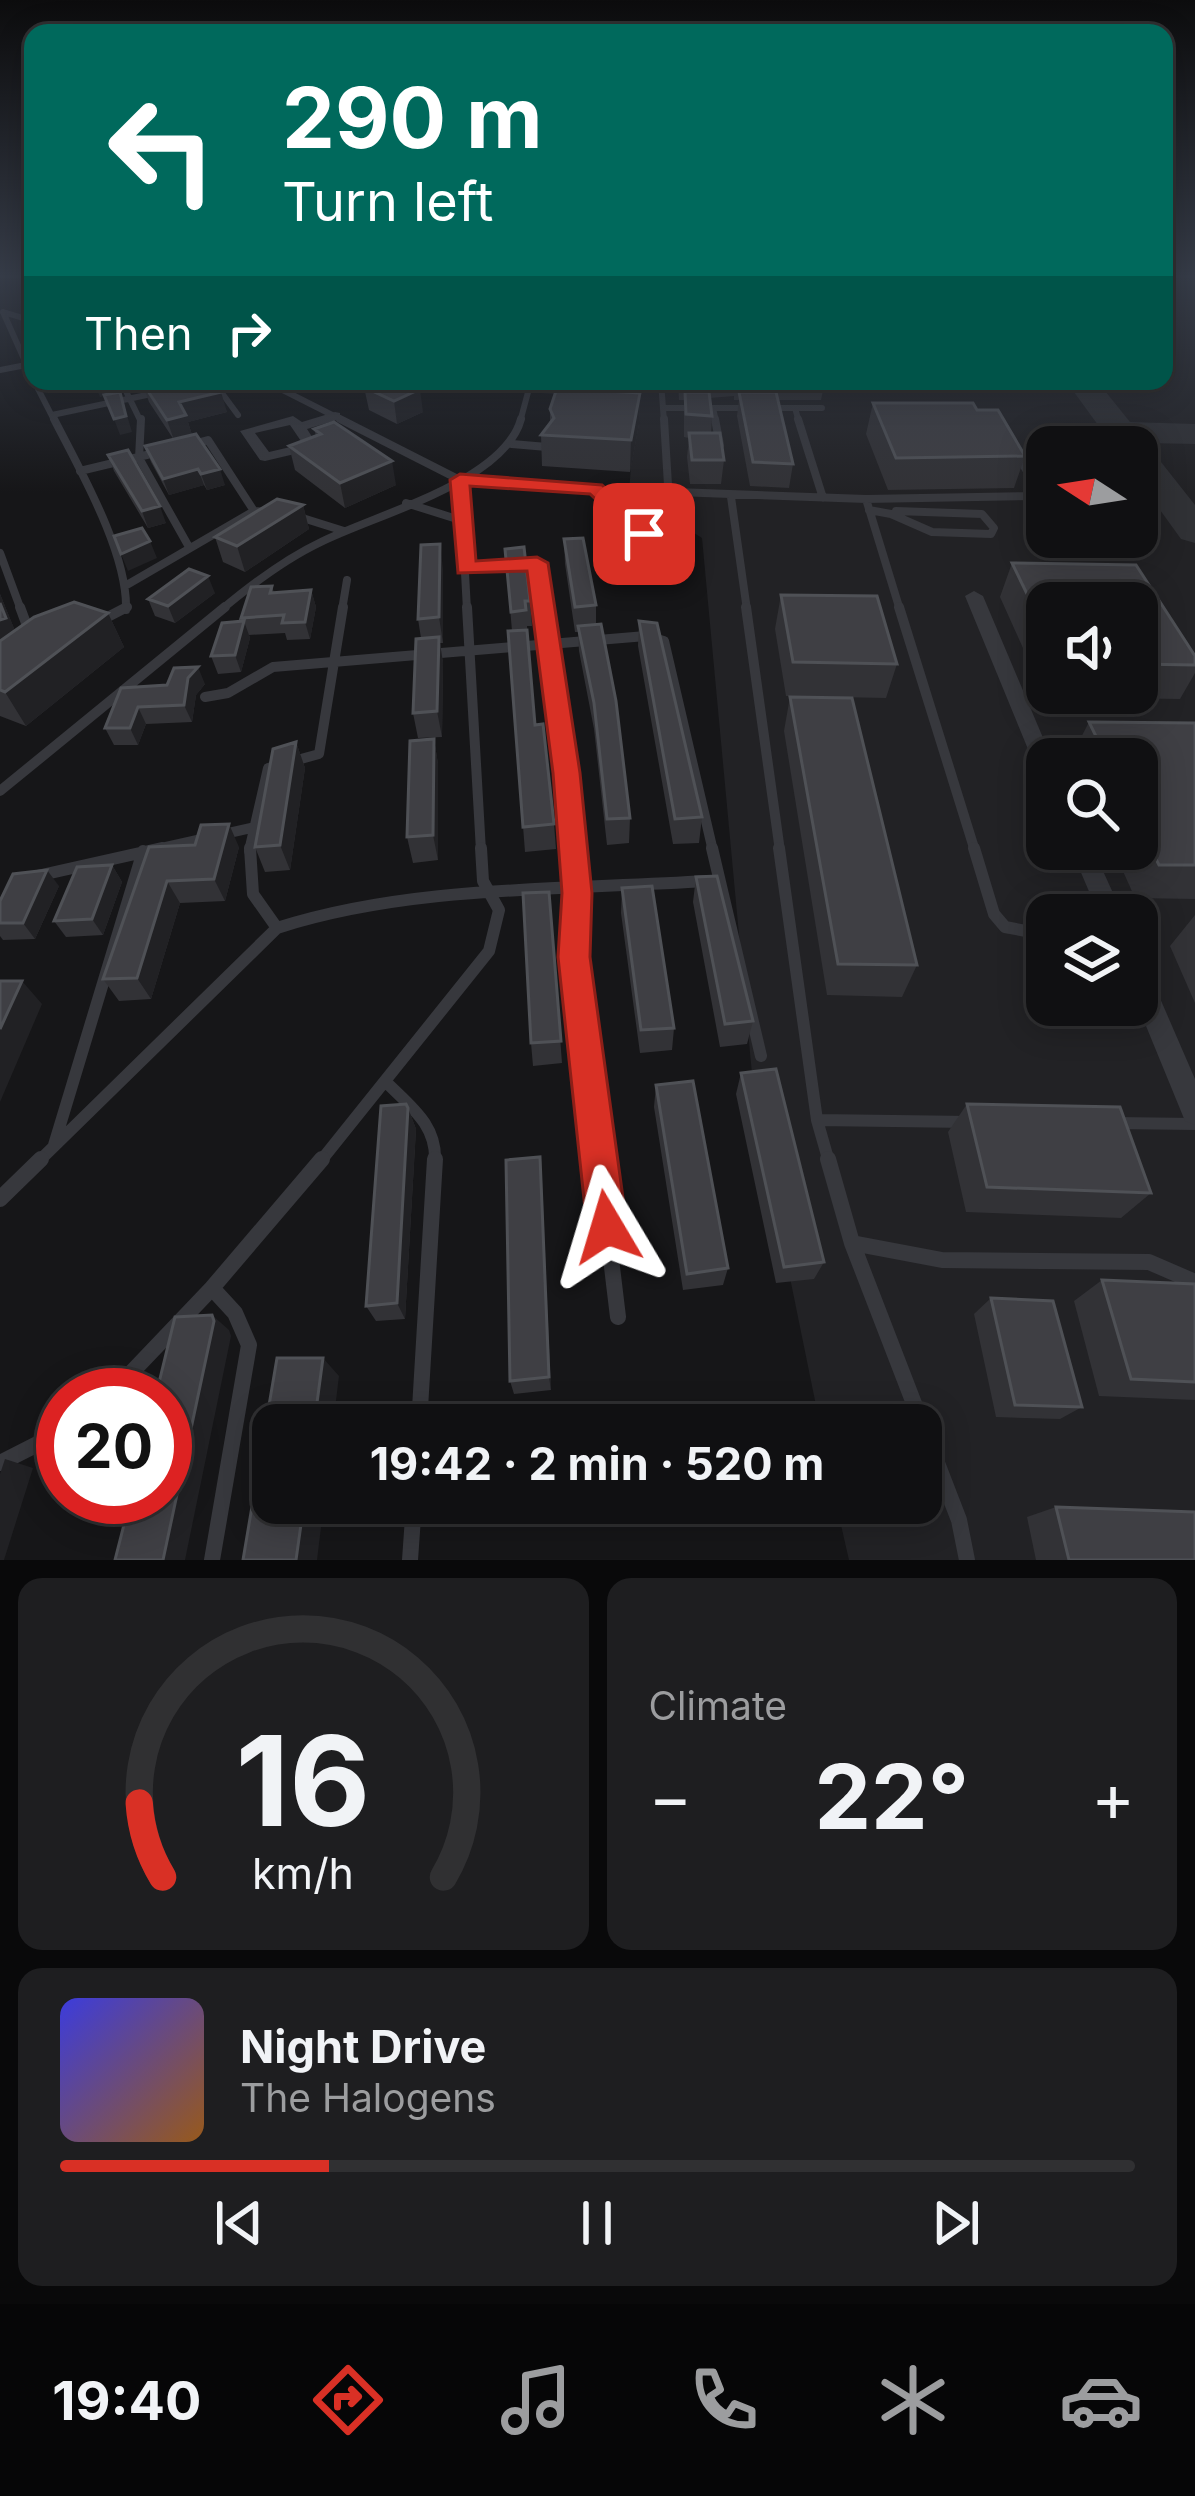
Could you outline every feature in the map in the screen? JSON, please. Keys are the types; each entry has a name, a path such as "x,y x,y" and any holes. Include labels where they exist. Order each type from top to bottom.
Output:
{"street":[{"path":"299,427 334,416"},
{"path":"974,596 1033,738"},
{"path":"1158,1024 1195,1112"}],"lane":[{"path":"39,390 80,471 125,586 127,609 96,623"},
{"path":"126,390 141,415 139,458 189,547"},
{"path":"52,415 171,390"},
{"path":"219,390 238,415"},
{"path":"283,390 460,480 595,489 669,556"},
{"path":"0,791 255,582 344,531 460,480 512,444 528,390"},
{"path":"662,390 668,485 676,492 823,498 896,512 982,514 994,528 991,534 934,533 896,512"},
{"path":"664,408 822,408"},
{"path":"702,448 720,448 713,408"},
{"path":"795,408 823,498"},
{"path":"185,446 208,440 254,511"},
{"path":"867,505 1037,496 1039,490 1009,441"},
{"path":"512,444 548,447"},
{"path":"666,448 684,448"},
{"path":"80,471 162,452"},
{"path":"136,1368 212,1288 387,1083 489,951 499,910 483,881 460,480"},
{"path":"731,497 817,1120 852,1243 959,1520 967,1560"},
{"path":"406,503 460,520"},
{"path":"867,505 994,914 1005,928 1026,932"},
{"path":"125,586 254,511 315,519 344,531"},
{"path":"0,553 36,648"},
{"path":"465,568 537,563 577,893 574,957 618,1317"},
{"path":"277,928 262,916 249,888 251,828 268,768 319,754 347,580"},
{"path":"205,697 228,693 273,668 646,636 664,641 761,1056"},
{"path":"15,883 251,828"},
{"path":"53,1148 143,851"},
{"path":"0,1198 277,928 327,912 389,902 721,880"},
{"path":"387,1083 427,1123 436,1144 420,1404"},
{"path":"817,1120 982,1122"},
{"path":"1100,1123 1195,1124"},
{"path":"852,1243 942,1260 1149,1262 1195,1282"},
{"path":"212,1288 235,1313 249,1345 212,1560"},
{"path":"0,1463 36,1445"},
{"path":"410,1560 413,1524"}],"shaded area":[{"path":"1173,348 1195,348 1195,1560 849,1560 841,1524 942,1524 942,1404 816,1404 755,1106 702,538 629,493 634,425 630,398 483,390 1173,390"}],"building":[{"path":"147,390 221,392 179,402 186,415 167,420"},
{"path":"370,390 418,390 394,401"},
{"path":"556,390 640,393 631,440 541,435 554,418 550,409"},
{"path":"120,392 126,416 114,419 104,395"},
{"path":"685,392 709,392 712,416 686,414"},
{"path":"739,392 776,392 793,464 753,462"},
{"path":"873,403 973,403 977,410 998,410 1025,456 896,458"},
{"path":"334,422 392,461 340,483 289,446 321,434 314,429"},
{"path":"689,433 720,433 724,460 692,460"},
{"path":"196,434 220,469 201,474 198,469 163,479 145,446"},
{"path":"128,450 160,506 142,511 108,455"},
{"path":"277,499 303,505 237,546 215,537"},
{"path":"142,528 150,541 121,554 114,536"},
{"path":"583,538 596,605 575,607 564,539"},
{"path":"440,544 439,617 418,619 421,545"},
{"path":"524,547 530,601 525,601 526,610 511,612 505,549"},
{"path":"1012,563 1136,565 1147,582 1026,582 1026,592"},
{"path":"189,569 208,576 168,606 148,599"},
{"path":"272,586 270,593 311,590 305,622 282,623 284,615 241,618 251,587"},
{"path":"781,595 877,596 897,664 793,662"},
{"path":"1158,599 1195,656 1195,665 1158,664"},
{"path":"74,602 108,613 5,692 0,690 0,641 34,617"},
{"path":"244,621 235,655 211,656 222,623"},
{"path":"639,621 657,623 702,817 675,819"},
{"path":"601,624 630,818 607,819 594,703 578,626"},
{"path":"527,630 535,725 543,724 554,824 523,827 508,631"},
{"path":"439,637 437,711 413,713 416,639"},
{"path":"198,667 188,678 184,705 138,707 130,728 105,728 121,688 167,685 174,668"},
{"path":"790,697 852,698 917,965 838,964"},
{"path":"1089,722 1195,723 1195,865 1158,863 1158,738 1097,738"},
{"path":"434,739 433,835 407,837 410,741"},
{"path":"296,742 280,845 255,847 273,749"},
{"path":"229,824 214,879 167,881 137,978 103,979 149,847 195,845 201,825"},
{"path":"112,865 92,919 54,921 77,867"},
{"path":"47,870 23,923 0,923 0,901 13,874"},
{"path":"717,876 753,1021 725,1024 696,877"},
{"path":"652,886 674,1028 641,1030 622,888"},
{"path":"549,892 561,1041 531,1043 523,893"},
{"path":"0,981 22,981 0,1029"},
{"path":"776,1069 824,1262 784,1267 741,1073"},
{"path":"693,1081 728,1268 687,1274 656,1085"},
{"path":"406,1104 397,1303 366,1306 381,1106"},
{"path":"967,1104 1120,1107 1151,1193 987,1187"},
{"path":"540,1157 549,1377 510,1381 506,1160"},
{"path":"1102,1280 1195,1284 1195,1382 1131,1379"},
{"path":"991,1298 1053,1301 1082,1407 1015,1405"},
{"path":"212,1315 214,1321 192,1424 192,1368 163,1368 175,1317"},
{"path":"277,1358 323,1358 317,1404 269,1404"},
{"path":"252,1507 252,1524 301,1524 296,1560 243,1560"},
{"path":"1056,1507 1195,1512 1195,1560 1069,1560"},
{"path":"124,1524 171,1524 163,1560 115,1560"}],"taxiway":[{"path":"1088,390 1116,426"},
{"path":"1158,433 1195,434"},
{"path":"1158,482 1195,531"}],"route":[{"path":"607,1227 574,957 577,893 566,773 537,563 465,568 460,480 595,489 644,534"}]}
